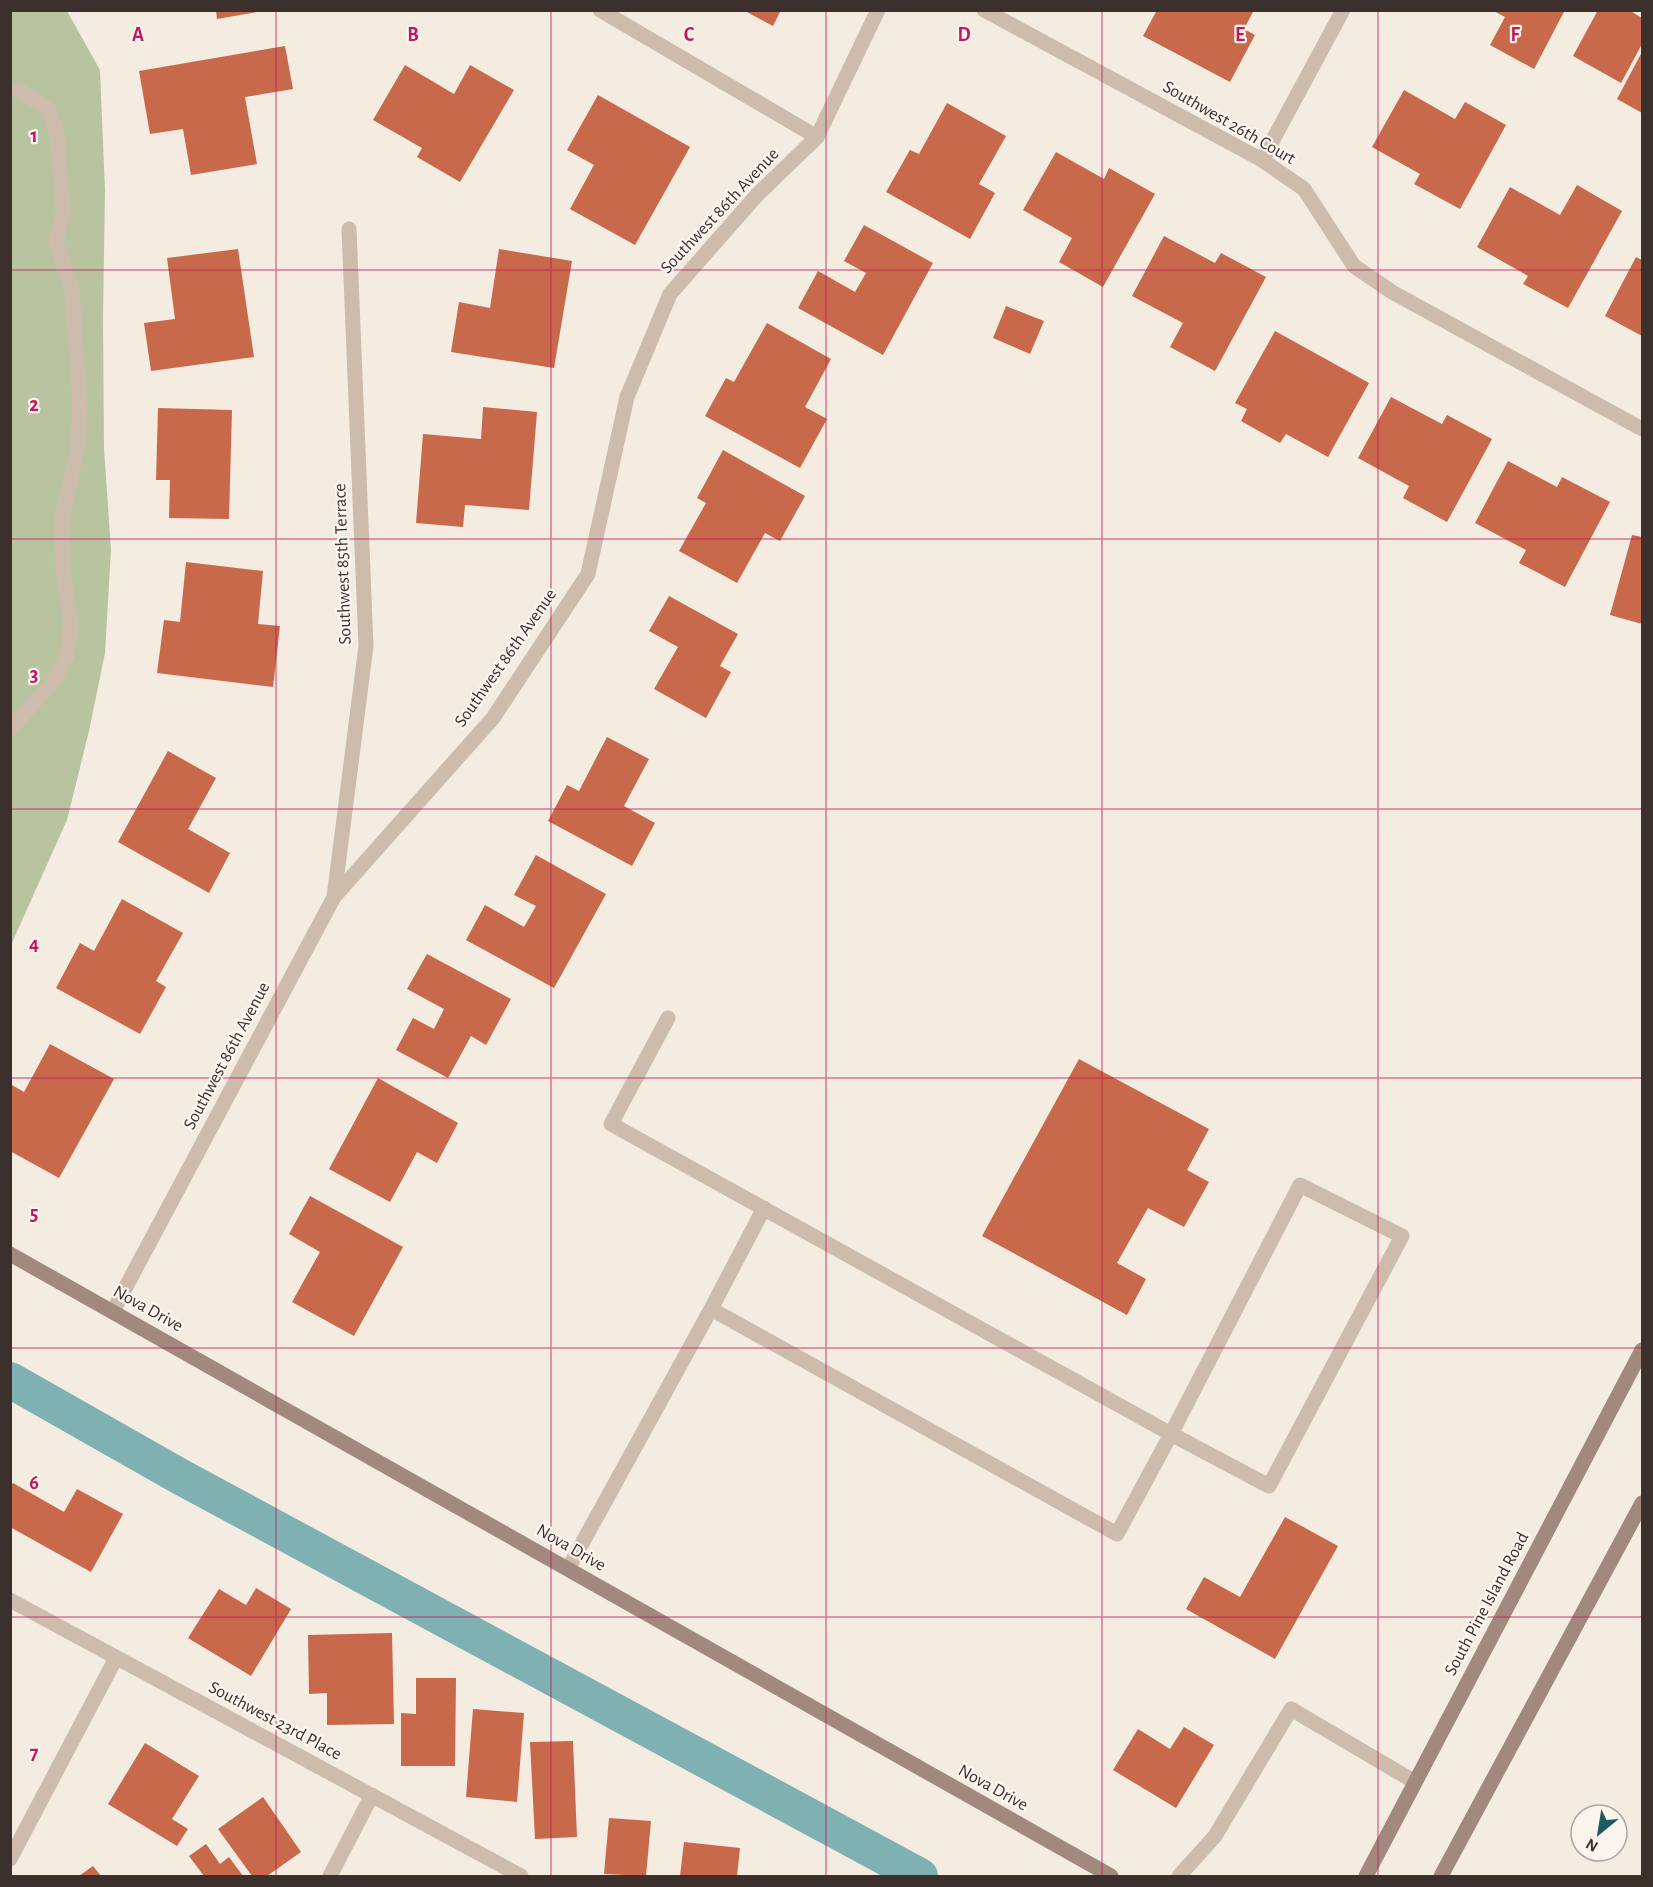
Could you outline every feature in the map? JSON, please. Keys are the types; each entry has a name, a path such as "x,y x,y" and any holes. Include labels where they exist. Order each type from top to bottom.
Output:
{"street":[{"path":"600,10 817,137"},
{"name":"Southwest 86th Avenue","path":"113,1311 334,897 493,718 588,574 627,397 670,294 758,195 817,137 878,10"},
{"name":"Southwest 26th Court","path":"984,10 1262,160 1304,189 1354,266 1392,292 1642,429"},
{"path":"1262,160 1343,10"},
{"path":"10,90 18,90 48,108 57,134 63,212 56,242 72,290 80,405 77,451 62,519 63,570 71,625 67,656 54,681 10,729"},
{"name":"Southwest 85th Terrace","path":"334,897 366,645 349,229"},
{"path":"669,1018 611,1124 1171,1434 1269,1486 1402,1236 1300,1185 1171,1434 1117,1534 711,1309"},
{"path":"568,1569 764,1208"},
{"name":"Nova Drive","path":"10,1254 1111,1876"},
{"name":"South Pine Island Road","path":"1366,1876 1642,1350"},
{"path":"1441,1876 1642,1503"},
{"name":"Southwest 23rd Place","path":"10,1600 521,1876"},
{"path":"10,1858 116,1658"},
{"path":"1179,1876 1215,1836 1291,1709 1415,1782"},
{"path":"330,1876 372,1795"}],"green space":[{"path":"11,11 67,11 100,70 105,190 104,448 111,550 105,653 67,820 11,945"}],"building":[{"path":"216,10 257,10 257,12 217,19"},
{"path":"743,10 781,10 773,26"},
{"path":"1157,10 1254,10 1244,29 1255,35 1230,82 1143,36"},
{"path":"1492,10 1565,10 1534,69 1490,45 1505,17"},
{"path":"1598,10 1629,10 1642,18 1642,44 1621,83 1573,56"},
{"path":"285,46 293,89 245,97 257,164 191,175 183,129 150,134 139,71"},
{"path":"1642,52 1642,113 1617,99"},
{"path":"405,65 454,94 470,65 514,90 460,182 417,157 422,148 373,120"},
{"path":"1404,90 1455,119 1465,102 1506,125 1460,209 1414,184 1420,174 1372,147"},
{"path":"598,95 690,147 635,245 570,209 594,165 567,150"},
{"path":"947,103 1006,136 979,184 995,193 970,239 886,192 910,150 919,154"},
{"path":"1056,152 1104,179 1109,168 1155,194 1103,287 1059,262 1072,238 1023,210"},
{"path":"1577,185 1622,211 1568,308 1523,284 1528,276 1477,247 1510,187 1560,215"},
{"path":"864,225 933,263 883,355 798,308 818,271 855,292 866,273 844,261"},
{"path":"1164,236 1215,263 1221,253 1266,277 1215,371 1170,347 1183,323 1132,296"},
{"path":"238,249 254,357 151,371 144,323 175,319 167,258"},
{"path":"499,249 572,261 554,368 451,352 459,302 490,308"},
{"path":"1636,257 1642,260 1642,336 1605,316"},
{"path":"1006,306 1044,321 1030,354 993,338"},
{"path":"767,323 831,359 805,407 827,419 800,468 705,416 726,378 734,382"},
{"path":"1275,331 1369,383 1328,457 1286,434 1280,443 1241,421 1247,409 1235,403"},
{"path":"1391,397 1442,424 1447,415 1492,439 1447,522 1403,498 1409,486 1358,458"},
{"path":"483,407 537,412 529,510 465,505 463,527 416,523 423,434 481,439"},
{"path":"158,408 232,410 229,519 169,518 170,480 156,480"},
{"path":"723,450 805,496 780,541 765,533 737,583 679,551 706,503 697,498"},
{"path":"1508,461 1557,487 1562,477 1610,502 1565,587 1519,563 1526,550 1475,523"},
{"path":"1632,535 1642,537 1642,624 1610,615"},
{"path":"186,562 263,571 258,624 280,626 273,687 157,673 164,620 180,622"},
{"path":"669,596 738,634 720,666 731,672 706,718 654,689 678,647 649,631"},
{"path":"607,737 649,759 624,806 655,823 632,866 548,821 567,785 579,791"},
{"path":"168,751 216,778 188,829 230,853 209,893 118,842"},
{"path":"536,855 606,894 554,988 466,940 485,905 524,927 536,906 514,895"},
{"path":"122,899 183,933 156,981 166,987 140,1034 56,988 80,943 94,951"},
{"path":"427,954 511,999 486,1045 471,1036 448,1078 396,1050 413,1018 434,1029 444,1009 407,989"},
{"path":"50,1044 114,1079 59,1178 10,1151 10,1084 24,1092"},
{"path":"1079,1059 1209,1129 1187,1170 1209,1182 1184,1227 1148,1208 1117,1263 1146,1279 1127,1315 982,1236"},
{"path":"378,1078 458,1123 437,1163 417,1152 390,1202 329,1169"},
{"path":"310,1196 403,1247 354,1336 292,1302 320,1252 289,1234"},
{"path":"13,1483 64,1512 77,1489 123,1514 91,1572 10,1527 10,1487"},
{"path":"1285,1517 1338,1546 1275,1659 1186,1609 1204,1577 1240,1597"},
{"path":"256,1588 291,1609 251,1676 188,1638 219,1589 246,1605"},
{"path":"392,1633 394,1724 327,1725 327,1693 309,1694 308,1635"},
{"path":"416,1678 456,1678 455,1766 401,1766 401,1713 416,1714"},
{"path":"473,1709 524,1713 517,1802 466,1797"},
{"path":"1184,1727 1214,1745 1176,1808 1113,1770 1138,1729 1170,1749"},
{"path":"573,1741 577,1837 535,1839 530,1742"},
{"path":"145,1743 199,1776 172,1819 188,1829 177,1846 108,1804"},
{"path":"263,1797 301,1852 267,1876 252,1876 218,1829"},
{"path":"609,1818 651,1821 646,1876 604,1874"},
{"path":"684,1842 740,1848 737,1876 680,1876"},
{"path":"206,1844 220,1864 229,1857 243,1876 204,1876 189,1856"},
{"path":"93,1866 101,1876 79,1876"}],"waterway":[{"path":"10,1380 179,1476 920,1876"}]}
